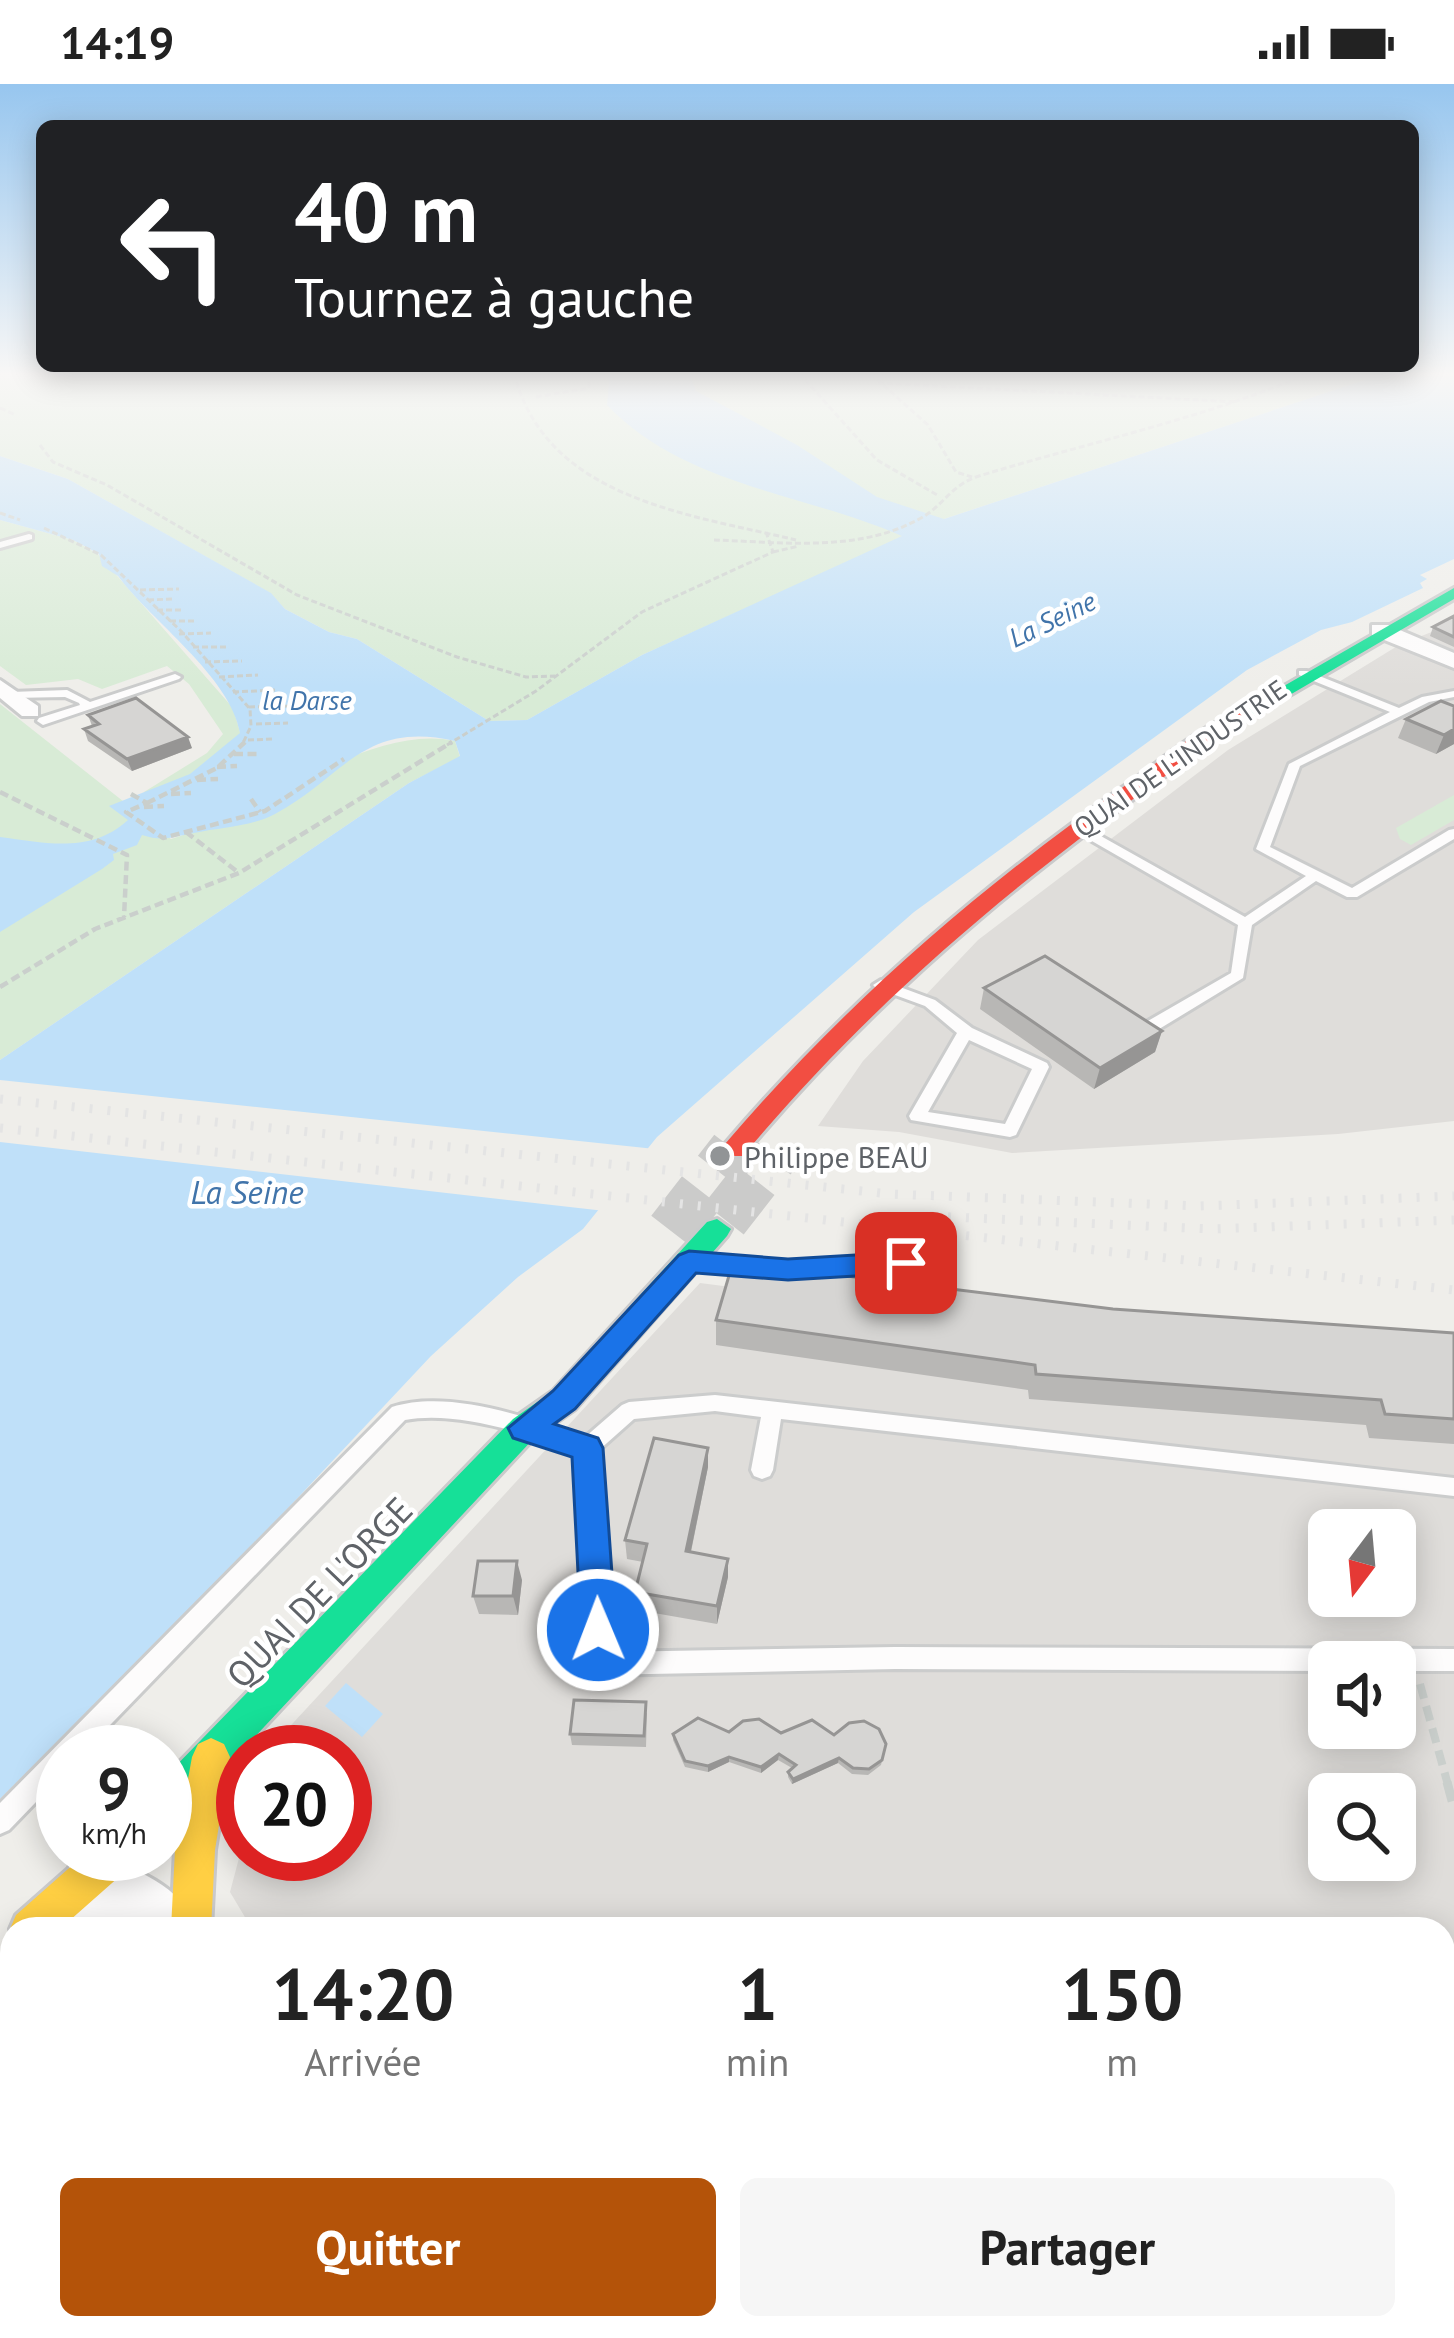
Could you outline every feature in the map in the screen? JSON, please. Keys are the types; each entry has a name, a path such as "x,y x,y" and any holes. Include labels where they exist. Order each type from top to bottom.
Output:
{"main road":[{"name":"QUAI DE L'INDUSTRIE","path":"734,1150 926,951 1078,829 1165,763 1304,673 1454,593"},
{"name":"QUAI DE L'INDUSTRIE","path":"815,1098 889,987"},
{"name":"QUAI DE L'ORGE","path":"192,1777 524,1428 564,1400 717,1229"},
{"name":"QUAI DE L'ORGE","path":"524,1428 543,1388 632,1292 662,1246"},
{"path":"192,1917 196,1850 212,1757"},
{"path":"50,1917 100,1887"}],"street":[{"path":"1380,630 1454,662"},
{"path":"100,1887 144,1901 159,1917"}],"lane":[{"path":"0,545 29,537"},
{"path":"1304,673 1399,712"},
{"path":"21,704 86,707 175,677"},
{"path":"21,704 68,693 81,697 86,707"},
{"path":"1454,694 1426,699 1295,764 1263,849 1352,894 1454,832"},
{"path":"1078,829 1245,923"},
{"path":"1140,1034 1238,976 1245,923 1316,875"},
{"path":"889,987 930,1003 966,1032 1041,1067 1010,1132 917,1116 966,1032"},
{"path":"689,1262 788,1270 906,1263 906,1246"},
{"path":"587,1448 629,1411 716,1403 1454,1487"},
{"path":"93,1725 399,1413 418,1408 524,1428 587,1448"},
{"path":"762,1470 773,1408"},
{"path":"587,1448 597,1546 599,1664 895,1658 1308,1660"},
{"path":"1416,1660 1454,1660"},
{"path":"0,1821 36,1784"}],"path":[{"path":"92,478 297,595 474,662 526,677 558,676"},
{"path":"604,478 684,514 814,545"},
{"path":"908,478 939,496"},
{"path":"952,488 954,478"},
{"path":"0,987 124,917 239,873 515,704 642,612 773,552 854,542 928,515 939,496 971,478"},
{"path":"9,503 2,514 57,528 103,552 248,707 254,724 248,740 233,754 126,812 163,838 260,812 344,759"},
{"path":"766,532 773,552"},
{"path":"715,541 814,545"},
{"path":"154,583 160,589"},
{"path":"138,590 179,589"},
{"path":"148,600 172,599"},
{"path":"157,610 184,610"},
{"path":"167,621 196,621"},
{"path":"179,634 211,633"},
{"path":"192,647 226,646"},
{"path":"205,662 242,661"},
{"path":"219,676 257,675"},
{"path":"233,692 276,690"},
{"path":"248,707 294,706"},
{"path":"254,724 288,723"},
{"path":"248,740 273,739"},
{"path":"233,754 260,754"},
{"path":"320,760 328,770"},
{"path":"214,767 237,766"},
{"path":"301,773 308,782"},
{"path":"192,780 218,779"},
{"path":"279,786 287,796"},
{"path":"0,792 27,810 101,832 127,855 124,917"},
{"path":"164,794 191,793"},
{"path":"131,794 146,803"},
{"path":"250,799 260,812"},
{"path":"136,807 164,806"},
{"path":"225,806 233,820"},
{"path":"185,816 189,831 239,873"},
{"path":"1416,1671 1454,1808"}],"shaded area":[{"path":"1454,623 1454,1121 1338,1134 1012,1153 899,1132 818,1126 863,1061 978,940 1228,750 1399,645"},
{"path":"700,1283 1104,1335 1454,1361 1454,1917 245,1917 230,1892 233,1881 372,1881 372,1725 291,1725"}],"green space":[{"path":"1068,478 944,519 642,655 527,720 489,721 357,639 329,632 285,609 270,593 68,479"},
{"path":"0,520 73,540 98,554 233,708 242,739 209,766 150,798 144,792 207,753 223,734 189,684 167,666 102,689 78,679 26,685 0,666"},
{"path":"0,704 171,839 350,757 387,745 422,739 455,741 460,757 409,783 0,1060"},
{"path":"1454,795 1454,820 1411,845 1400,839 1396,828"}],"water":[{"name":"La Seine","path":"0,478 68,479 271,593 285,609 329,632 357,639 489,721 527,720 642,655 902,536 728,478 848,478 877,497 944,519 1068,478 1454,478 1454,559 1420,575 1427,579 1420,583 1423,588 1352,622 1321,630 1247,670 914,912 657,1137 583,1229 518,1277 431,1356 246,1553 74,1725 36,1725 36,1763 0,1799 0,1060 409,783 460,756 455,741 398,738 376,745 265,818 167,838 142,835 137,845 113,854 114,860 102,869 0,932 0,837 67,844 99,838 128,820 109,806 190,774 240,733 222,691 206,670 118,576 102,566 99,554 73,540 0,520"},
{"path":"346,1683 383,1714 372,1726 348,1725 325,1706"}],"pier":[{"path":"0,1080 655,1149 605,1211 0,1142"}],"building":[{"path":"1454,616 1454,637 1433,627"},
{"path":"136,698 188,737 127,759 84,729 99,724 88,715"},
{"path":"1441,701 1454,706 1454,729 1444,735 1406,719"},
{"path":"1045,956 1162,1031 1100,1068 984,988"},
{"path":"733,1262 1113,1309 1454,1333 1454,1419 1385,1414 1381,1400 1036,1374 1035,1365 716,1320"},
{"path":"654,1438 708,1448 686,1551 728,1559 717,1606 635,1592 647,1544 625,1540"},
{"path":"478,1561 517,1561 513,1596 473,1596"},
{"path":"574,1700 646,1702 644,1736 570,1734"},
{"path":"698,1718 729,1732 743,1721 759,1719 781,1733 812,1720 834,1735 849,1723 864,1721 879,1729 886,1744 882,1760 869,1769 853,1768 839,1758 793,1779 788,1772 796,1765 779,1754 761,1767 729,1757 708,1766 685,1761 673,1734"}],"tunnel":[{"path":"671,1231 734,1150"},
{"path":"724,1219 774,1155"}],"railway":[{"path":"0,1099 890,1194 1200,1206 1454,1196"},
{"path":"0,1128 1454,1290"},
{"path":"930,1216 1211,1229 1454,1220"}],"traffic: fast":[{"path":"1241,716 1454,593"},
{"path":"192,1776 524,1428 564,1400 717,1229"}],"traffic: slow":[{"path":"192,1917 195,1850 211,1757"},
{"path":"44,1917 84,1881"}],"traffic: jam":[{"path":"734,1150 846,1026 970,913 1102,811 1241,716"}],"place":[{"name":"Philippe BEAU","path":"720,1156"}],"route":[{"path":"598,1630 597,1546 587,1448 524,1428 564,1400 689,1262 788,1270 906,1263"}],"water label":[{"name":"la Darse","path":"307,700"}]}
